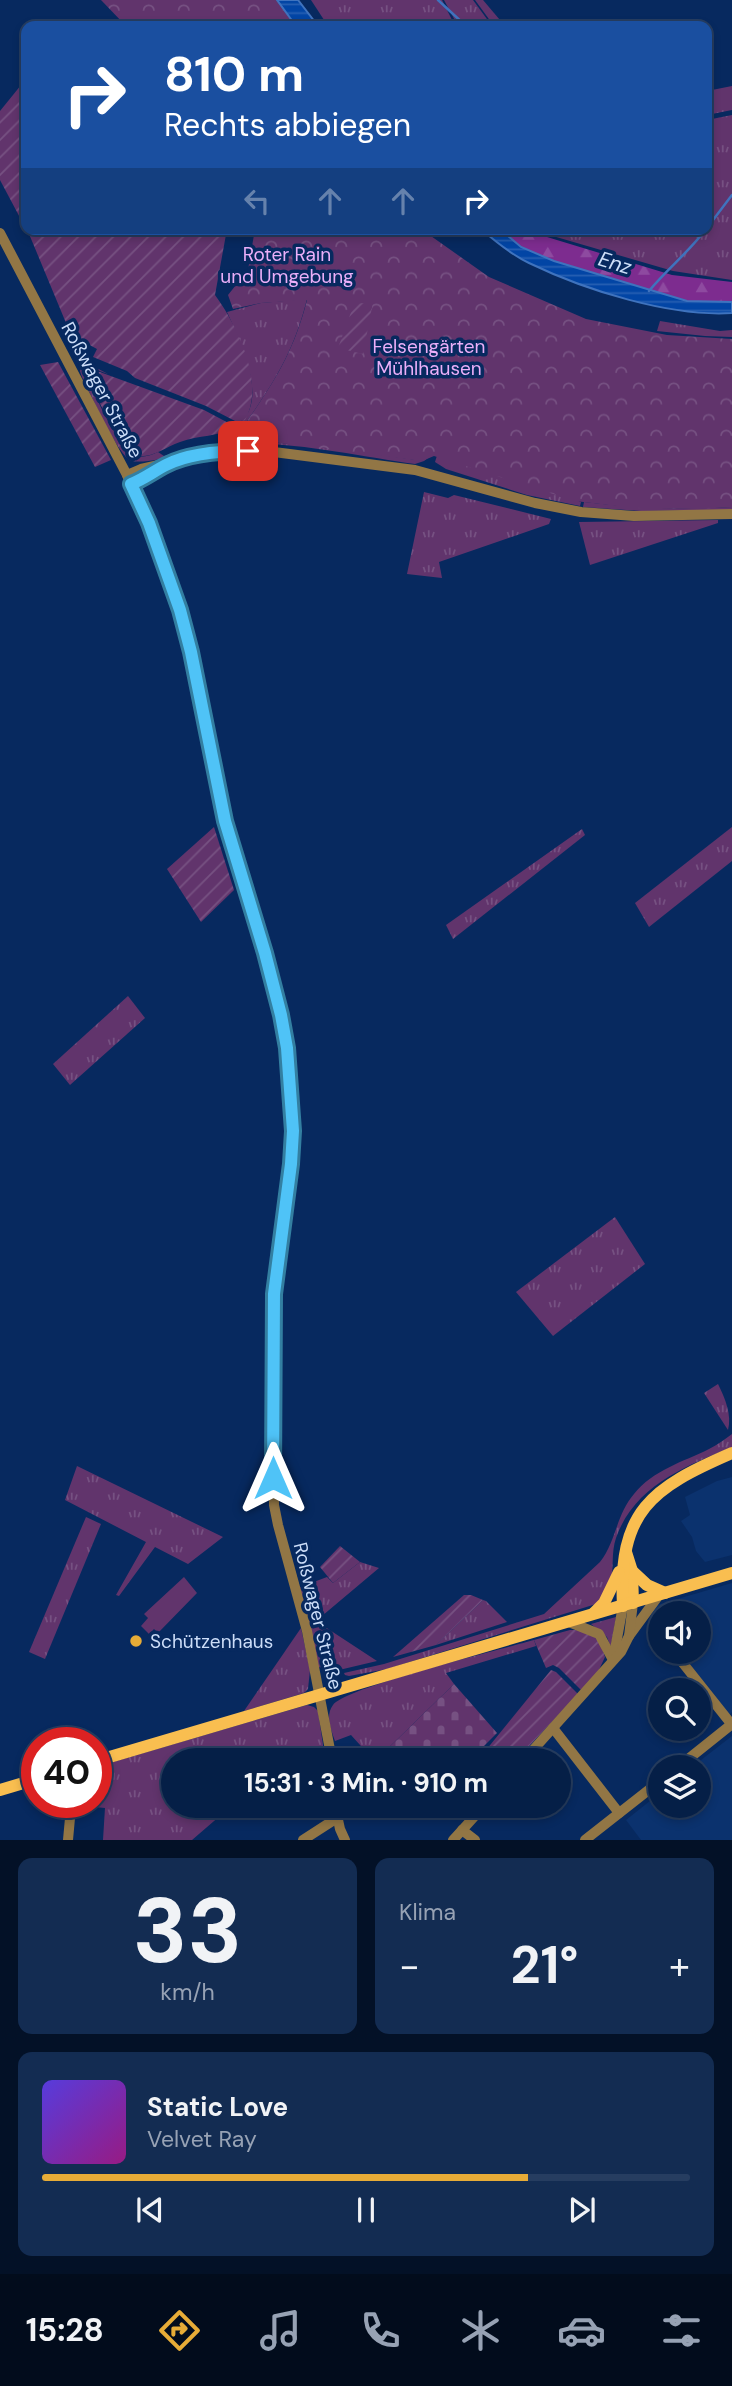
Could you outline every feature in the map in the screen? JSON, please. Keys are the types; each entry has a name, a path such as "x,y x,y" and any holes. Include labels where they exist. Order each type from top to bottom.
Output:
{"main road":[{"path":"628,1604 626,1551 634,1522 640,1512 659,1492 687,1474 732,1453"},
{"path":"627,1568 646,1585 662,1594"},
{"path":"592,1615 604,1603 627,1568"},
{"path":"112,1756 732,1573"},
{"path":"0,1790 21,1784"}],"street":[{"name":"Roßwager Straße","path":"0,233 129,479 149,523 180,610 225,821 281,1015 287,1048 293,1131 274,1294 274,1494 278,1525 307,1631 330,1748"},
{"path":"129,479 167,464 222,452 282,453 415,470 574,511 634,516 732,514"},
{"path":"613,1660 662,1594"},
{"path":"628,1604 629,1636"},
{"path":"535,1748 608,1670 628,1604"},
{"path":"569,1622 599,1634 613,1660"},
{"path":"684,1664 732,1724 693,1755"},
{"path":"553,1728 619,1813"},
{"path":"585,1840 648,1790"},
{"path":"68,1840 70,1818"},
{"path":"303,1840 337,1818 345,1840"},
{"path":"453,1840 474,1818"},
{"path":"463,1830 475,1840"}],"shaded area":[{"path":"277,0 298,0 314,21 292,21"},
{"path":"488,235 507,235 521,247 554,261 687,301 732,302 732,313 682,311 628,300 551,273 504,248"},
{"path":"732,1477 732,1555 705,1562 696,1551 692,1537 681,1521 690,1515 685,1497 717,1481"},
{"path":"732,1583 732,1712 729,1715 711,1692 711,1678 700,1678 689,1664 711,1664 711,1601 671,1601"},
{"path":"732,1736 732,1840 641,1840 626,1820 648,1803 648,1818 711,1818 711,1755 707,1755"}],"green space":[{"path":"101,0 277,0 292,21 121,21"},
{"path":"311,0 442,0 452,21 325,21"},
{"path":"444,0 473,0 488,21 455,21"},
{"path":"475,0 483,0 501,21 490,21"},
{"path":"21,85 21,220 0,180 0,111"},
{"path":"732,86 732,110 712,114 712,90"},
{"path":"732,115 732,280 673,271 549,235 712,235 712,119"},
{"path":"29,235 226,235 215,295 240,338 251,373 251,406 245,420 237,422 206,406 135,378 127,371 93,357 97,349 71,335"},
{"name":"Felsengärten Mühlhausen","path":"254,235 430,235 489,277 586,319 667,335 732,339 732,507 634,508 575,501 434,456 422,461 272,442 245,424 282,365 296,335 307,300 261,303 233,309 228,295 248,270"},
{"path":"507,235 544,235 672,275 732,282 732,301 687,301 554,261 521,247"},
{"path":"307,299 296,334 282,365 245,424 239,423 248,413 252,400 252,385 244,353 227,312 261,303"},
{"path":"373,302 363,354 338,348 354,304"},
{"path":"660,321 720,331 732,330 732,337 657,331"},
{"path":"58,362 111,460 95,467 40,365"},
{"path":"87,363 108,374 89,367 85,375 115,432 129,452 136,456 158,452 164,456 227,443 258,442 322,447 417,460 432,455 415,464 294,446 246,443 147,461 130,460 111,435 82,377 82,365"},
{"path":"86,367 204,410 236,427 222,433 180,442 151,455 132,455 118,438 85,375 83,371"},
{"path":"440,446 581,502 580,506 527,495 446,469 435,462"},
{"path":"424,492 448,498 454,495 551,519 549,524 439,562 442,578 407,574"},
{"path":"584,502 658,508 732,507 732,510 641,511 583,507"},
{"path":"718,520 718,523 590,565 579,522"},
{"path":"214,827 234,890 201,922 167,869"},
{"path":"732,827 732,861 649,927 635,903"},
{"path":"582,829 585,835 453,939 446,925"},
{"path":"128,996 145,1018 70,1085 53,1064"},
{"path":"615,1217 645,1264 553,1336 516,1292"},
{"path":"718,1384 728,1413 728,1430 704,1393"},
{"path":"732,1434 732,1447 680,1470 648,1491 635,1505 616,1538 610,1585 596,1604 387,1669 345,1675 344,1673 384,1664 544,1614 600,1562 610,1546 623,1511 642,1486 669,1467 712,1447"},
{"path":"77,1466 223,1537 188,1564 155,1547 119,1596 116,1595 146,1542 65,1500"},
{"path":"86,1517 101,1524 45,1659 29,1652"},
{"path":"340,1546 360,1562 333,1583 320,1567"},
{"path":"360,1562 379,1568 316,1621 377,1661 339,1670 318,1667 298,1588 327,1577 333,1583"},
{"path":"184,1577 197,1593 158,1633 154,1629 149,1634 141,1626 148,1618 144,1614"},
{"path":"464,1595 483,1600 436,1645 393,1657"},
{"path":"483,1600 507,1622 436,1645"},
{"path":"616,1617 610,1645 607,1637 591,1624"},
{"path":"301,1628 310,1670 308,1689 304,1693 244,1711"},
{"path":"570,1630 584,1631 594,1636 605,1657 597,1674 581,1690 559,1668 553,1665 546,1668 534,1640"},
{"path":"534,1640 536,1646 446,1673 454,1684 388,1748 363,1748 351,1735 335,1741 329,1714 333,1705 344,1697 460,1660"},
{"path":"551,1670 578,1694 527,1748 488,1748"},
{"path":"454,1684 497,1733 482,1748 388,1748"},
{"path":"307,1705 318,1711 323,1748 161,1748 161,1818 218,1818 192,1840 103,1840 104,1818 112,1818 112,1762"}],"waterway":[{"path":"438,0 461,21"},
{"path":"712,221 732,195"},
{"path":"649,291 701,235"}],"place":[{"name":"Schützenhaus","path":"136,1641"}],"route":[{"path":"248,451 222,452 184,459 167,464 131,484 149,523 180,610 225,821 265,953 287,1048 293,1131 274,1294 273,1478"}],"park label":[{"name":"Roter Rain und Umgebung","path":"287,265"}],"water label":[{"name":"Enz","path":"615,263"}]}
